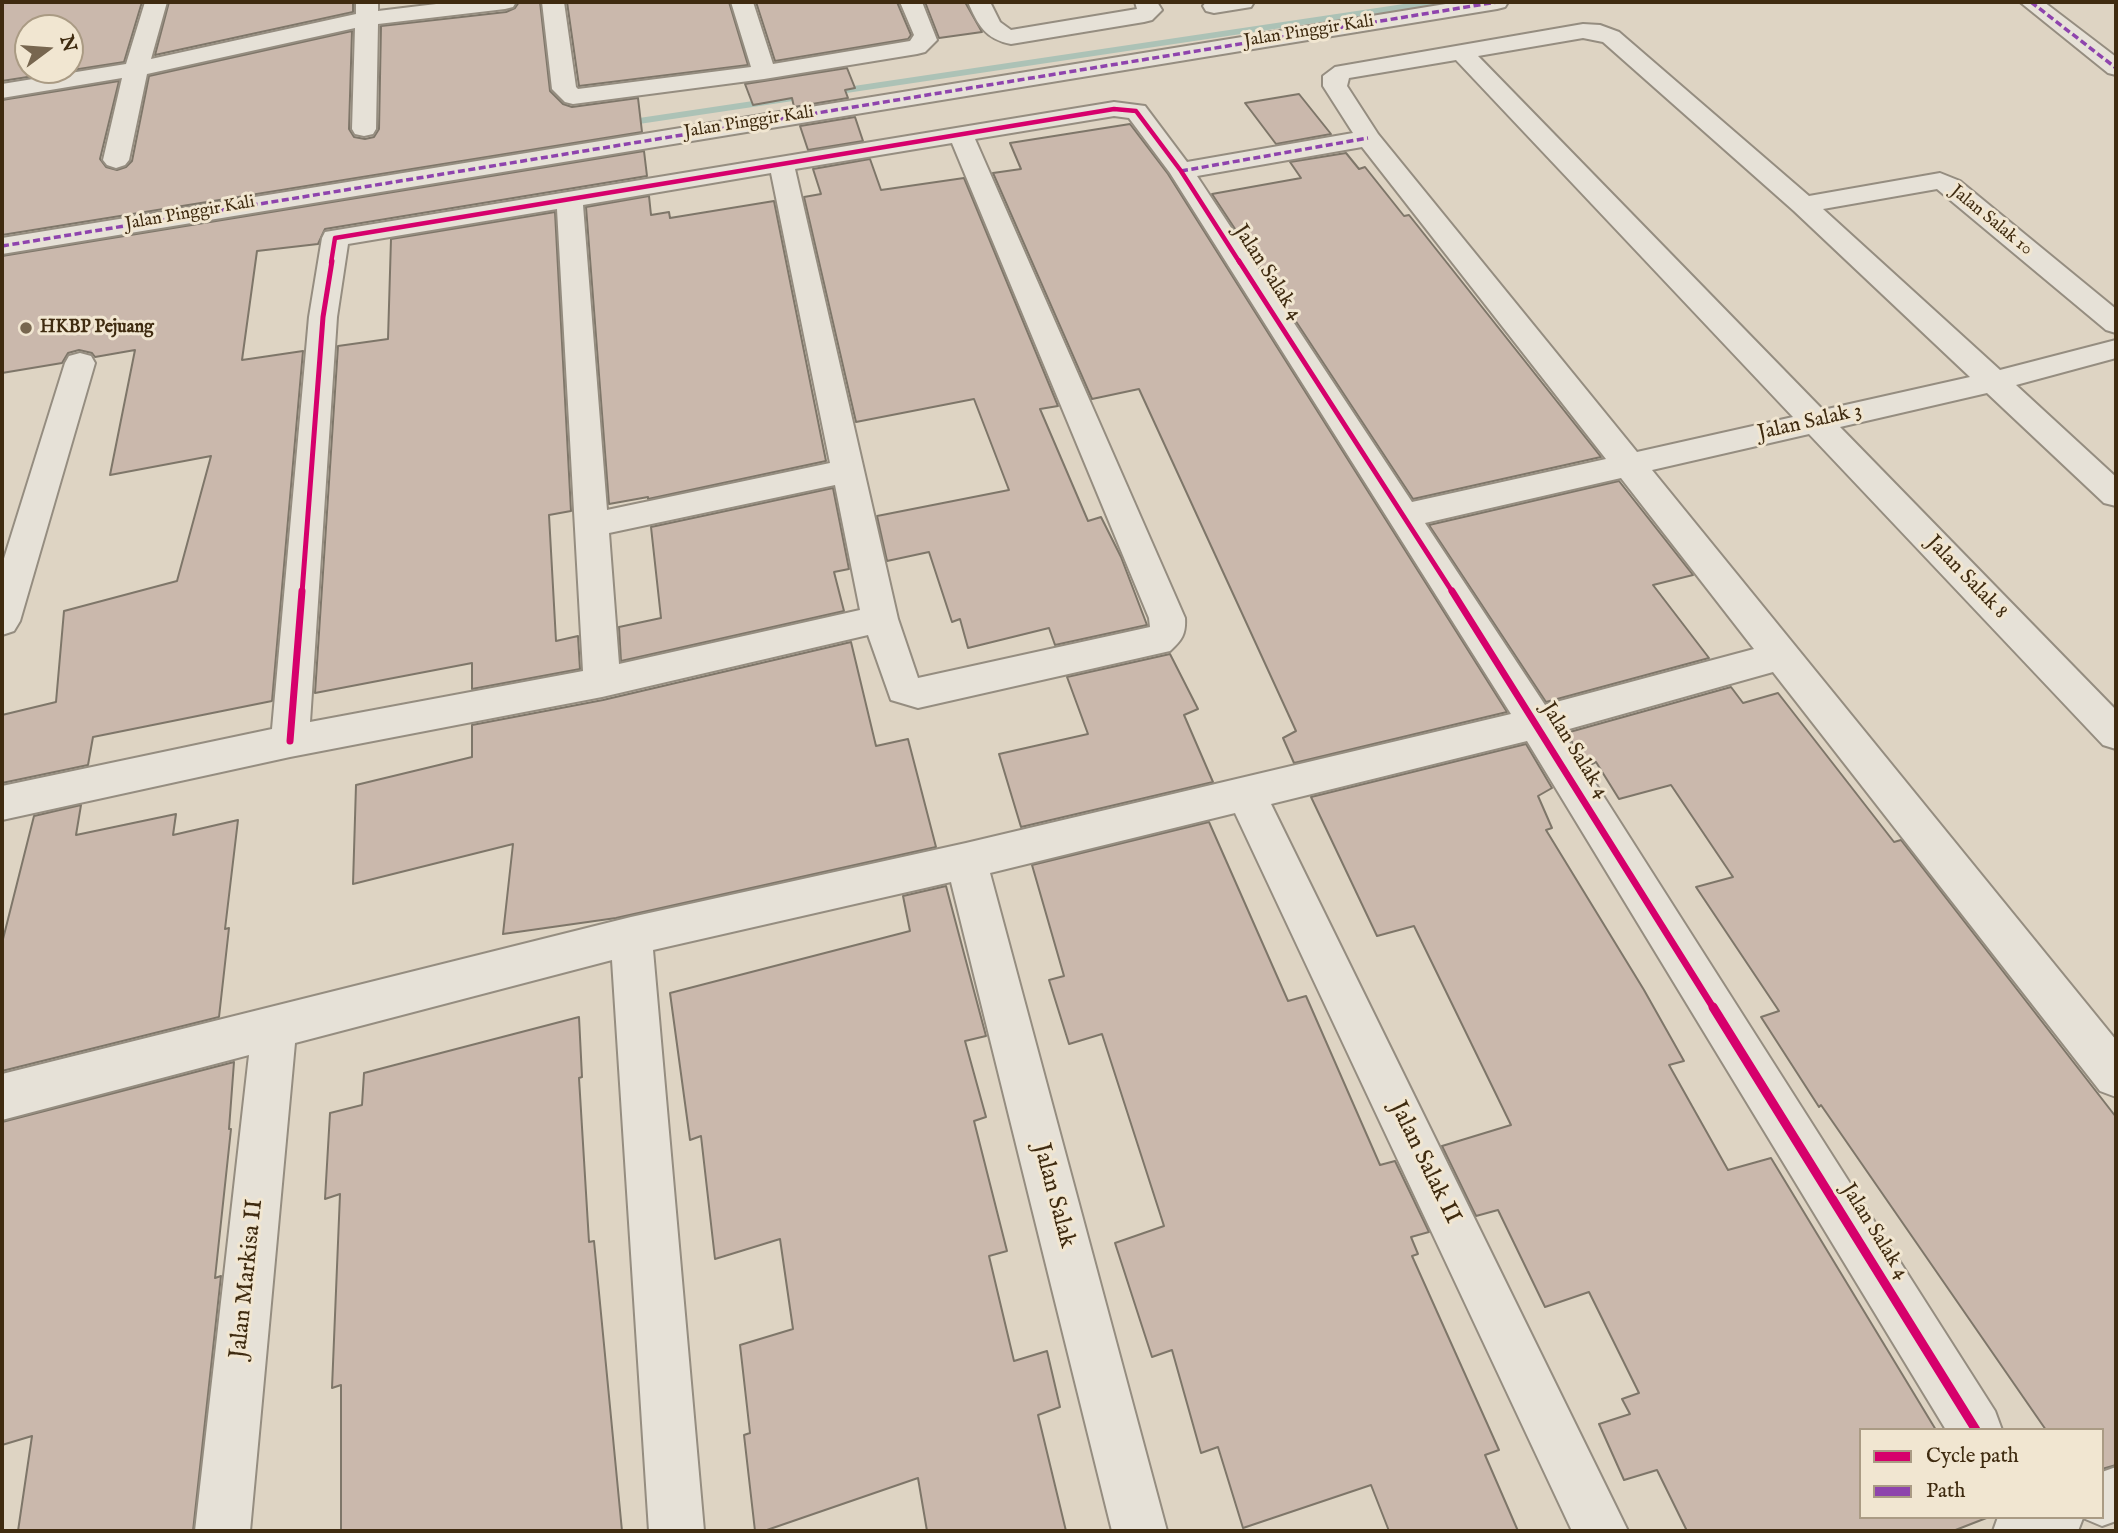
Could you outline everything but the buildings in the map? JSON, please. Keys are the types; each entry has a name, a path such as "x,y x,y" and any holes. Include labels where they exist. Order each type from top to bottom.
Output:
{"street":[{"path":"116,160 136,68 156,2"},
{"path":"2,90 136,68 366,10 505,2"},
{"path":"553,2 564,89 569,96 764,72 918,47 926,40 911,2"},
{"path":"742,2 764,72"},
{"path":"979,2 991,29 999,35 1011,37 1144,15 1151,10 1146,2"},
{"path":"1214,6 1243,2"},
{"name":"Jalan Pinggir Kali","path":"2,246 1497,2"},
{"path":"2031,2 2116,68"},
{"path":"364,129 366,10"},
{"path":"2116,495 1803,205 1611,37 1600,32 1583,31 1343,72 1335,76 1335,86 1368,138 2116,1075"},
{"name":"Jalan Salak 8","path":"1462,53 2116,734"},
{"name":"Jalan Salak 4","path":"960,133 1122,108 1138,113 1181,171 1536,723 1975,1428"},
{"path":"290,741 323,317 335,238 782,166 960,133 1167,618 1168,632 1157,641 918,693 904,690 880,619 782,166"},
{"path":"1181,171 1368,138"},
{"name":"Jalan Salak 10","path":"1803,205 1940,181 1951,186 2116,324"},
{"path":"570,200 602,682"},
{"path":"1992,382 2116,349"},
{"path":"2,621 80,363"},
{"name":"Jalan Salak 3","path":"1402,516 1992,382"},
{"path":"592,525 848,471"},
{"path":"2,803 290,741 602,682 880,619"},
{"path":"2,1097 631,936 1247,794 1536,723 1779,656"},
{"name":"Jalan Salak II","path":"1247,794 1601,1531"},
{"name":"Jalan Salak","path":"966,860 1140,1531"},
{"path":"631,936 677,1531"},
{"name":"Jalan Markisa II","path":"222,1531 274,1027"}],"waterway":[{"path":"619,124 1435,2"}],"marked path":[{"path":"2,246 1497,2"},
{"path":"2031,2 2116,68"},
{"path":"1181,171 1368,138"}],"cycle path":[{"path":"290,741 323,317 335,238 1114,109 1136,111 1181,171 1529,711 1975,1428"}],"place":[{"name":"HKBP Pejuang","path":"26,328"}]}
